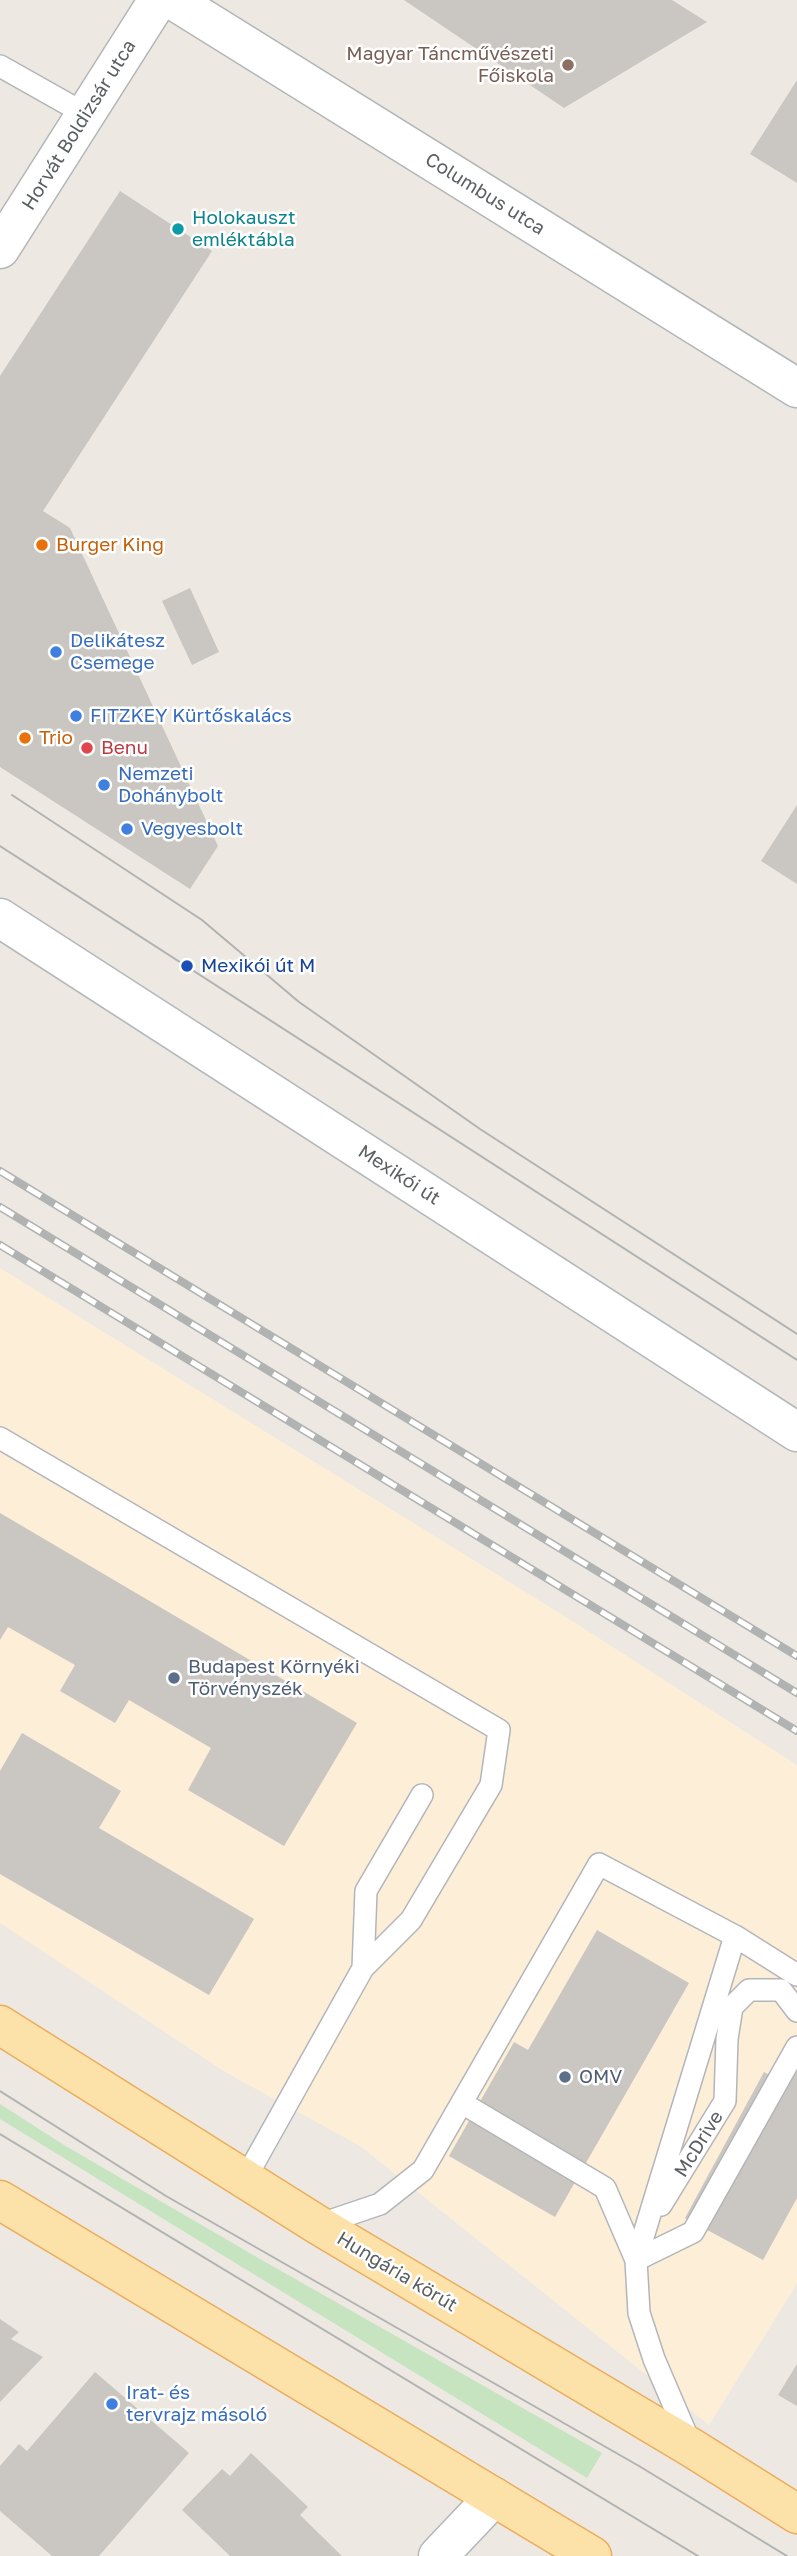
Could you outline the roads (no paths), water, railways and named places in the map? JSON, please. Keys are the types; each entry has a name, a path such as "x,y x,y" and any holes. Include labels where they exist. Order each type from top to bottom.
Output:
{"main road":[{"name":"Hungária körút","path":"0,2025 318,2225 692,2448 797,2514"},
{"path":"0,2200 592,2556"}],"street":[{"name":"Horvát Boldizsár utca","path":"0,249 158,0"},
{"name":"Columbus utca","path":"173,0 797,388"},
{"name":"Mexikói út","path":"0,918 797,1432"},
{"path":"438,2556 494,2497"}],"lane":[{"path":"0,66 87,115"},
{"path":"0,1438 499,1730 491,1785 411,1920 363,1968 245,2179"},
{"path":"363,1968 366,1891 422,1796"},
{"path":"318,2225 380,2204 423,2170 599,1864 735,1936 797,1975"},
{"path":"692,2448 654,2359 639,2313 636,2260 735,1936"},
{"name":"McDrive","path":"645,2230 726,2101 727,2039 732,2007 749,1990 781,1990 797,2011"},
{"name":"McDrive","path":"636,2260 693,2232 797,2047"},
{"path":"462,2103 605,2188 636,2260"}],"tram line":[{"path":"12,795 202,920 299,1002 480,1129 797,1334"},
{"path":"0,846 797,1360"},
{"path":"0,2091 166,2196 639,2466 787,2556"},
{"path":"0,2134 698,2556"}],"railway":[{"path":"0,1171 797,1656"},
{"path":"0,1207 797,1693"},
{"path":"0,1245 797,1731"}],"place":[{"name":"Magyar Táncművészeti Főiskola","path":"568,65"},
{"name":"Holokauszt emléktábla","path":"178,229"},
{"name":"Burger King","path":"42,545"},
{"name":"Delikátesz Csemege","path":"56,652"},
{"name":"FITZKEY Kürtőskalács","path":"76,716"},
{"name":"Trio","path":"25,738"},
{"name":"Benu","path":"87,748"},
{"name":"Nemzeti Dohánybolt","path":"104,785"},
{"name":"Vegyesbolt","path":"127,829"},
{"name":"Mexikói út M","path":"187,966"},
{"name":"Budapest Környéki Törvényszék","path":"174,1678"},
{"name":"OMV","path":"565,2077"},
{"name":"Irat- és tervrajz másoló","path":"112,2404"}]}
